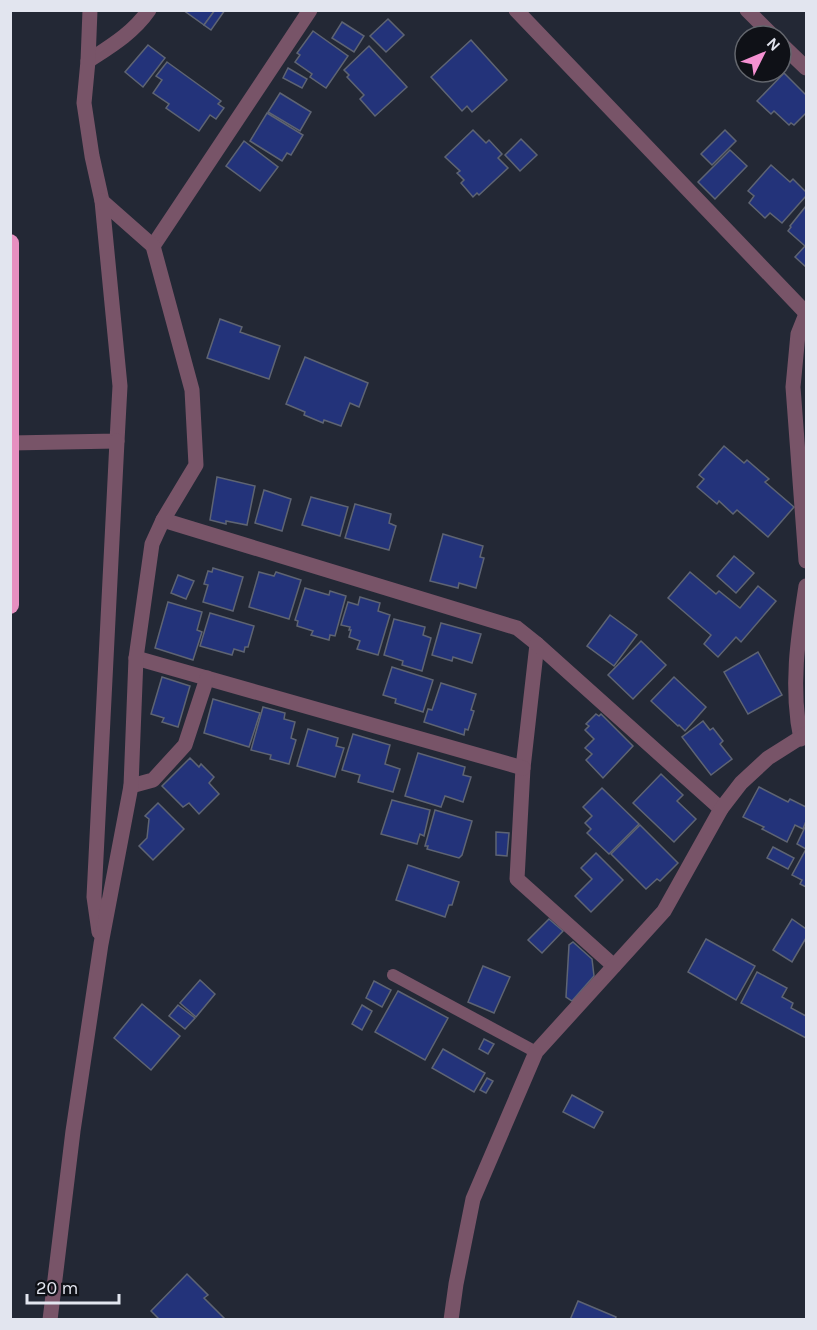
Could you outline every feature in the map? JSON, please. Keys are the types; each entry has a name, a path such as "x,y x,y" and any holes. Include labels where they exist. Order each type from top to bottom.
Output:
{"highway":[{"path":"10,243 10,604"}],"street":[{"path":"90,10 84,103 102,201 120,386 94,897 101,944"},
{"path":"88,61 126,36 141,22 149,10"},
{"path":"153,246 310,10"},
{"path":"747,10 761,24"},
{"path":"522,12 806,314 798,334 793,387 807,561"},
{"path":"793,55 807,68"},
{"path":"50,1320 73,1131 101,944 130,786 136,658 152,544 163,520 196,465 192,390 153,246 102,201"},
{"path":"10,443 117,441"},
{"path":"163,520 517,628 721,809"},
{"path":"451,1320 472,1199 536,1052 664,911 721,809 741,783 768,758 804,737 794,678 798,633 807,586"},
{"path":"537,644 523,768 517,879 614,966"},
{"path":"136,658 523,768"},
{"path":"130,786 153,780 185,745 207,678"}],"lane":[{"path":"393,975 536,1052"}],"building":[{"path":"183,10 215,10 204,25"},
{"path":"215,10 225,10 211,30 204,25"},
{"path":"388,19 404,35 386,52 370,36"},
{"path":"342,22 364,36 354,52 332,38"},
{"path":"313,31 348,56 326,88 310,77 312,74 295,62 300,55 297,53"},
{"path":"471,40 507,80 472,112 467,106 462,111 431,77"},
{"path":"148,45 165,58 143,87 125,72"},
{"path":"369,46 407,87 375,116 360,99 364,95 347,77 349,75 344,70"},
{"path":"167,62 221,101 218,104 224,108 216,119 210,115 199,131 166,108 169,104 153,93 162,80 156,76"},
{"path":"288,68 307,79 302,88 283,78"},
{"path":"793,82 806,95 806,113 794,125 791,123 789,125 774,111 771,114 757,101 773,84 793,84"},
{"path":"280,93 311,112 300,131 268,112"},
{"path":"267,113 303,135 291,155 287,153 282,161 250,141"},
{"path":"473,130 486,143 489,140 502,154 498,158 508,168 479,195 477,193 473,197 461,183 464,180 457,173 460,171 445,157"},
{"path":"725,130 736,141 712,165 701,154"},
{"path":"521,139 537,155 520,171 505,155"},
{"path":"244,141 278,167 260,191 226,166"},
{"path":"730,150 747,166 715,199 698,182"},
{"path":"771,165 790,182 793,179 806,192 806,196 782,223 770,213 765,218 749,203 754,196 748,191"},
{"path":"806,206 806,267 795,257 805,246 788,231"},
{"path":"220,319 242,327 240,332 280,346 269,379 207,358"},
{"path":"305,357 368,383 359,407 350,403 341,426 324,420 323,423 286,404"},
{"path":"724,446 744,463 747,460 769,479 765,482 794,507 768,537 737,510 733,514 719,501 717,504 697,487 704,479 699,475"},
{"path":"217,477 255,486 247,525 226,521 226,524 210,520"},
{"path":"264,490 291,499 282,531 255,523"},
{"path":"311,497 348,507 340,536 302,525"},
{"path":"355,504 391,514 389,523 396,526 389,550 345,538"},
{"path":"443,534 483,546 480,557 484,558 476,588 459,583 458,588 430,581"},
{"path":"734,556 754,573 736,593 717,576"},
{"path":"213,568 243,577 233,611 203,602 208,585 204,584 208,571 212,572"},
{"path":"259,572 274,576 276,572 301,580 289,619 249,607"},
{"path":"690,572 716,594 719,591 740,608 758,586 776,601 741,642 736,637 718,657 704,644 711,635 668,598"},
{"path":"178,575 194,581 186,599 171,593"},
{"path":"305,588 329,595 330,591 346,596 335,636 330,635 329,640 311,635 313,631 297,626 298,621 295,620"},
{"path":"360,597 380,603 378,611 390,615 378,655 357,649 360,641 349,637 350,627 341,625 348,602 358,605"},
{"path":"168,602 202,612 197,630 202,632 193,660 155,648"},
{"path":"210,613 254,626 248,647 245,647 244,652 234,649 232,655 200,646"},
{"path":"610,615 637,635 614,666 587,646"},
{"path":"394,619 425,627 423,635 431,638 422,671 402,665 403,661 384,655"},
{"path":"441,623 481,634 472,663 453,657 452,661 432,655"},
{"path":"641,641 666,665 633,699 608,675"},
{"path":"758,652 782,695 748,714 724,672"},
{"path":"392,667 433,680 423,712 395,703 396,699 383,695"},
{"path":"162,677 190,686 178,727 162,722 164,718 151,714"},
{"path":"674,677 706,707 685,731 651,701"},
{"path":"441,683 476,694 471,710 474,711 464,735 424,722 428,709 432,710"},
{"path":"213,699 260,713 249,747 204,733"},
{"path":"263,707 285,713 284,719 295,722 291,738 296,740 289,764 270,759 271,755 251,750"},
{"path":"596,714 599,716 601,714 633,746 603,778 586,760 592,754 585,748 594,739 585,730 589,726 586,724"},
{"path":"703,721 710,730 713,728 723,741 720,744 732,759 711,775 682,737"},
{"path":"308,729 338,738 336,746 344,748 335,777 297,766"},
{"path":"353,734 390,745 385,764 400,769 393,792 358,782 360,775 342,770"},
{"path":"418,753 465,767 463,775 471,777 463,802 445,796 441,807 405,796"},
{"path":"190,758 199,767 201,764 214,777 209,783 219,794 199,814 189,803 183,807 162,786"},
{"path":"661,774 683,795 677,801 696,819 674,842 633,803"},
{"path":"759,787 788,802 790,799 806,807 806,821 803,829 795,825 787,842 743,817"},
{"path":"602,788 639,824 609,854 587,833 591,829 585,823 592,816 583,807"},
{"path":"392,800 430,810 424,836 420,834 417,844 381,834"},
{"path":"158,803 184,829 153,860 139,846 147,838 149,819 145,816"},
{"path":"435,810 472,821 462,855 459,858 427,849 428,846 425,846"},
{"path":"640,825 678,863 660,881 657,879 646,889 611,854"},
{"path":"806,825 806,849 797,844"},
{"path":"496,832 509,833 507,856 496,855"},
{"path":"773,847 794,858 788,869 767,858"},
{"path":"806,849 806,887 800,884 802,880 792,875"},
{"path":"596,853 623,880 591,912 575,896 592,879 581,868"},
{"path":"408,865 459,882 452,905 449,905 445,917 396,900"},
{"path":"549,919 563,931 542,953 528,940"},
{"path":"792,919 806,929 806,938 792,962 773,950"},
{"path":"706,939 755,966 736,1000 688,972"},
{"path":"573,942 592,959 594,976 572,1001 566,997 569,945"},
{"path":"483,966 510,977 494,1013 468,1002"},
{"path":"757,972 787,988 782,997 793,1003 791,1008 806,1016 806,1038 741,1003"},
{"path":"200,980 215,994 196,1017 180,1003"},
{"path":"374,981 391,990 382,1007 366,998"},
{"path":"398,991 448,1018 425,1060 375,1032"},
{"path":"142,1004 180,1036 151,1070 114,1038"},
{"path":"178,1005 195,1018 185,1029 169,1016"},
{"path":"362,1005 372,1011 362,1030 352,1024"},
{"path":"484,1039 494,1044 488,1054 479,1049"},
{"path":"443,1049 485,1073 474,1092 432,1068"},
{"path":"487,1078 493,1081 486,1093 480,1090"},
{"path":"572,1095 603,1112 594,1128 563,1112"},
{"path":"187,1274 208,1295 204,1298 226,1320 160,1320 151,1311"},
{"path":"578,1301 616,1317 615,1320 570,1320"}]}
